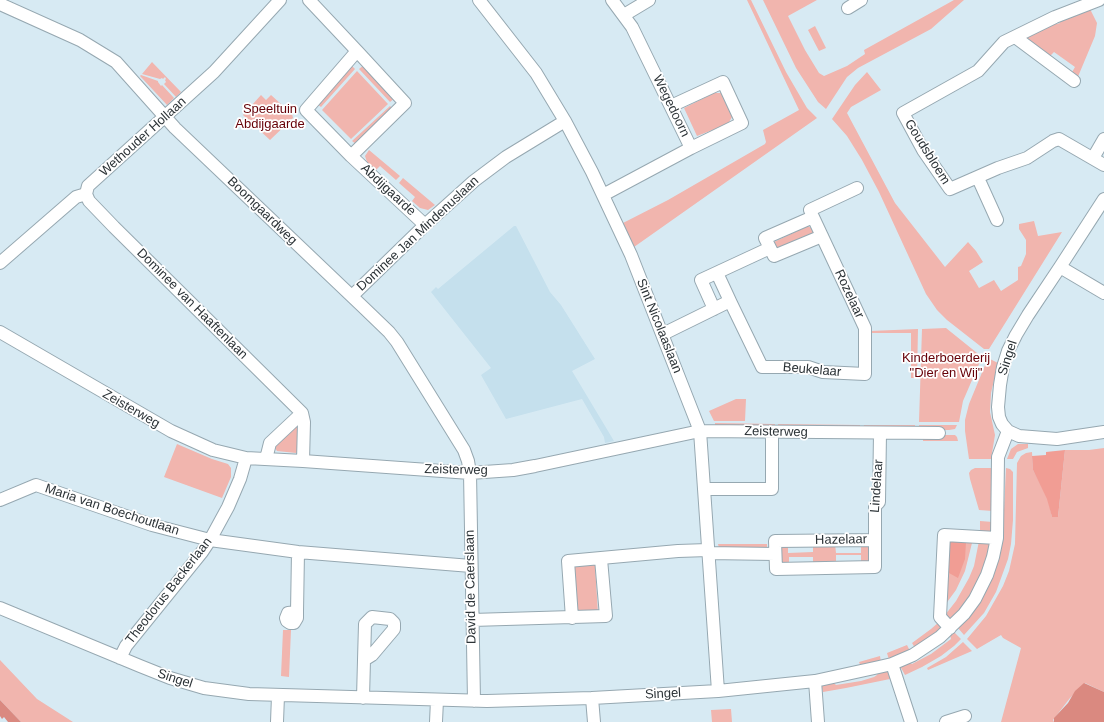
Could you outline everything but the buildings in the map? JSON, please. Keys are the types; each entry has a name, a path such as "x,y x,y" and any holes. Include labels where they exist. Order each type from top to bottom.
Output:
{"street":[{"name":"Wethouder Hollaan","path":"0,264 76,196 86,194 88,186 214,72 280,0"},
{"name":"Abdijgaarde","path":"309,0 405,103 351,156"},
{"name":"Wegedoorn","path":"603,195 690,148 635,33 624,15 612,0"},
{"path":"624,15 649,0"},
{"path":"848,8 862,0"},
{"name":"Goudsbloem","path":"1099,0 1055,17 1004,42 978,71 903,113 923,150 950,189 998,168 1027,158 1053,141 1059,139 1104,165"},
{"name":"Sint Nicolaaslaan","path":"484,2 532,68 565,121 603,195 631,255 700,431 718,691"},
{"name":"Boomgaardweg","path":"0,4 80,40 116,62 165,117 385,327 397,342 464,450 470,473"},
{"path":"1015,37 1074,81"},
{"name":"Abdijgaarde","path":"357,51 306,110 351,156 425,224"},
{"path":"670,106 723,82 742,123 690,148"},
{"name":"Dominee Jan Mindenuslaan","path":"352,296 449,202 499,161 565,121"},
{"path":"1093,158 1104,139"},
{"path":"978,178 997,220"},
{"path":"822,236 774,256 765,238 813,217 810,210 857,188"},
{"name":"Dominee van Haaftenlaan","path":"86,194 90,201 114,227 302,413"},
{"name":"Singel","path":"0,608 170,678 204,688 226,692 278,696 474,701 592,698 718,691 815,681 892,664 922,650 940,637 964,614 981,588 993,557 997,538 998,457 1008,431 1000,421 998,407 1001,377 1008,351 1028,315 1104,200"},
{"name":"Rozelaar","path":"813,217 865,328 864,374 862,374"},
{"path":"714,309 701,280 770,248"},
{"path":"1060,267 1104,293"},
{"path":"663,334 730,301 717,272"},
{"name":"Beukelaar","path":"730,301 762,367 808,367 823,372 862,374"},
{"name":"Zeisterweg","path":"0,332 170,431 213,450 246,458 470,473 513,470 535,466 700,431 940,433"},
{"path":"266,459 270,443 302,413"},
{"path":"302,413 304,422 303,461"},
{"path":"1008,431 1015,435 1024,437 1057,439 1104,432"},
{"path":"705,489 772,489 772,432"},
{"name":"Lindelaar","path":"874,540 875,506 879,502 880,433"},
{"name":"Theodorus Backerlaan","path":"120,658 126,646 210,540 237,486 246,458"},
{"name":"David de Caerslaan","path":"470,473 474,701"},
{"name":"Maria van Boechoutlaan","path":"0,500 36,485 152,526 210,540 298,552 471,566"},
{"path":"950,628 940,617 944,535 997,538"},
{"name":"Hazelaar","path":"874,540 875,567 776,568 775,541 874,540"},
{"path":"572,618 568,561 678,551 775,554"},
{"path":"297,612 298,552"},
{"path":"472,620 606,616 601,559"},
{"path":"363,698 364,660"},
{"path":"892,664 911,722"},
{"path":"815,681 818,722"},
{"path":"277,722 278,696"},
{"path":"592,698 594,722"},
{"path":"436,722 437,700"},
{"path":"946,722 964,716"}],"shaded area":[{"path":"514,226 516,226 550,292 561,305 595,359 572,371 614,441 605,443 604,437 582,399 506,419 481,375 491,368 431,292 436,287 438,289"},
{"path":"1065,450 1058,517 1052,517 1047,499 1033,470 1032,456 1046,455 1046,452"},
{"path":"950,542 966,542 965,559 958,578 949,573"},
{"path":"1084,683 1104,692 1104,722 1054,722 1054,718 1068,703 1075,691"},
{"path":"0,700 21,722 8,722 4,717 2,719 0,716"}],"green space":[{"path":"747,0 751,0 786,72 807,108 817,118 634,247 623,223 668,200 765,144 766,142 763,130 799,110"},
{"path":"763,0 817,0 788,16 805,50 819,73 824,76 847,66 865,54 864,50 954,0 964,0 931,29 858,68 847,77 826,109 818,102 796,68"},
{"path":"1089,7 1097,23 1095,36 1077,79 1071,74 1075,67 1054,52 1049,57 1025,40 1030,32 1054,20 1057,24 1060,23 1060,19"},
{"path":"815,26 826,48 819,51 808,30"},
{"path":"152,62 181,92 176,97 164,84 166,82 165,77 160,79 142,74"},
{"path":"351,65 355,69 321,107 317,104"},
{"path":"364,65 395,98 390,102 359,69"},
{"path":"357,71 388,104 351,139 322,110"},
{"path":"867,72 881,90 851,107 847,113 895,203 945,267 968,242 983,262 969,271 979,288 994,280 1001,291 1018,280 1018,267 1021,266 1026,254 1026,240 1019,229 1019,224 1034,221 1038,236 1062,232 989,349 984,349 947,320 937,310 926,294 879,192 862,160 847,136 832,119 855,85"},
{"path":"141,75 158,81 161,86 162,85 174,98 167,105 140,76"},
{"path":"714,93 729,93 736,110 728,124 697,136 684,108"},
{"name":"Speeltuin Abdijgaarde","path":"261,95 266,100 271,95 292,114 293,118 270,140 243,115"},
{"path":"390,106 394,110 356,144 352,141"},
{"path":"369,150 400,176 396,180 380,166 376,170 367,162 365,156"},
{"path":"403,178 435,205 428,210 420,208 412,201 415,197 399,183"},
{"path":"808,226 814,233 780,249 777,248 774,242"},
{"name":"Kinderboerderij \"Dier en Wij\"","path":"946,328 982,357 963,401 959,422 919,422 922,329"},
{"path":"918,329 917,378 911,378 911,333 870,333 870,331"},
{"path":"988,358 998,363 991,393 990,412 995,435 991,459 969,459 965,420 969,404"},
{"path":"736,399 746,399 745,421 714,421 709,411"},
{"path":"715,423 775,424 775,429 715,428"},
{"path":"778,424 860,425 860,430 778,429"},
{"path":"864,425 915,425 915,430 863,430"},
{"path":"919,425 957,425 955,429 949,430 919,430"},
{"path":"297,426 300,426 299,450 296,453 277,451 275,448 276,444"},
{"path":"955,435 958,441 923,441 923,437"},
{"path":"177,444 228,464 231,468 231,477 222,498 164,477"},
{"path":"1018,444 1028,444 1028,448 1017,452 1013,459 1007,459 1011,449"},
{"path":"1104,448 1104,692 1085,683 1070,698 1053,720 1054,722 1001,722 1021,648 1003,638 1001,635 977,649 967,639 986,616 1003,586 1009,571 1015,544 1017,463 1021,456 1032,452 1033,470 1048,499 1052,517 1058,517 1065,450 1089,450"},
{"path":"975,468 991,468 993,511 979,510 969,473"},
{"path":"1006,468 1013,472 1013,520 1008,559 996,592 984,613 964,635 958,628 970,614 1003,532"},
{"path":"980,521 993,522 992,534 980,533"},
{"path":"947,538 973,539 965,571 956,590 945,605"},
{"path":"979,541 991,542 985,567 972,594 951,621 945,615 956,601 969,578 974,566"},
{"path":"861,543 870,543 870,564 861,564 861,555 836,555 836,564 813,565 813,557 789,557 789,565 782,566 781,545 788,545 788,553 813,552 813,544 835,544 836,553 861,553"},
{"path":"718,544 767,544 767,549 719,548"},
{"path":"595,565 598,614 573,615 571,566"},
{"path":"939,622 944,627 915,648 912,643"},
{"path":"283,630 291,630 289,677 281,676"},
{"path":"954,632 961,639 954,646 941,656 905,675 900,666 908,662 912,664 931,654 951,639 950,635"},
{"path":"963,642 972,651 928,670 927,668 946,657"},
{"path":"907,645 910,651 889,660 887,653"},
{"path":"880,656 881,662 861,667 859,662"},
{"path":"0,660 37,699 73,722 21,722 0,700"},
{"path":"887,670 890,679 823,692 821,684 833,682 836,685 861,681 874,677 878,673"},
{"path":"731,709 732,722 712,722 711,710"}]}
